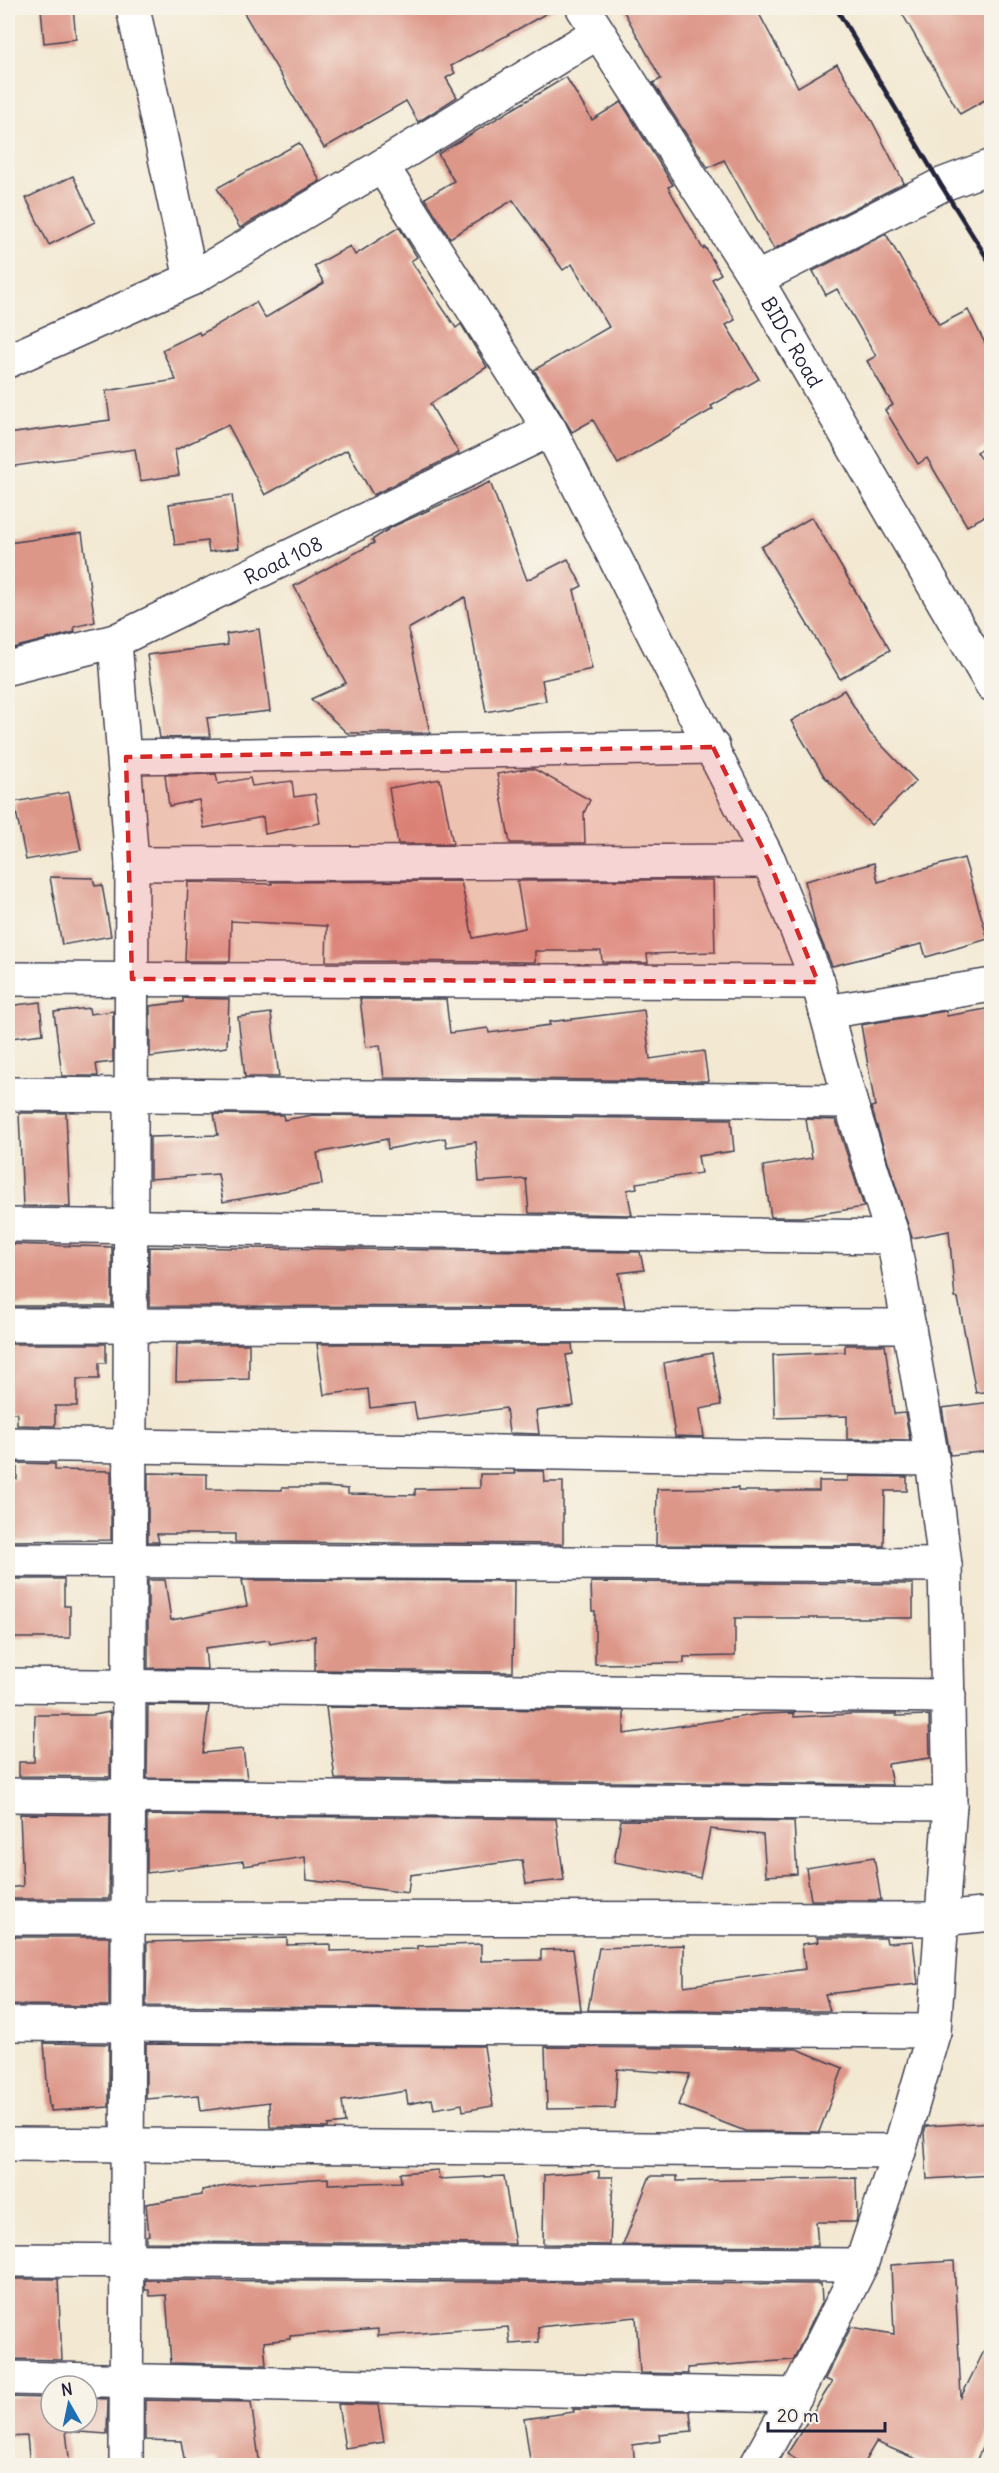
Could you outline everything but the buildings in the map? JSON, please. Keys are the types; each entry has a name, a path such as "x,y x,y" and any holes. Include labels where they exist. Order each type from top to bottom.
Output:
{"street":[{"path":"133,8 191,279"},
{"path":"8,361 191,279 382,166 590,20"},
{"name":"BIDC Road","path":"590,20 756,279 992,685"},
{"path":"382,166 550,430 769,861 822,997 850,1101 893,1237 932,1459 945,1565 950,1804 934,2031 899,2151 861,2265 796,2396 756,2466"},
{"path":"756,279 941,185 992,166"},
{"name":"Road 108","path":"8,668 116,641 550,430"},
{"path":"116,641 132,864 126,2466"},
{"path":"126,757 713,747"},
{"path":"132,864 769,861"},
{"path":"8,980 132,980 822,997 992,985"},
{"path":"8,1094 850,1101"},
{"path":"8,1225 893,1237"},
{"path":"8,1325 909,1326"},
{"path":"8,1444 932,1459"},
{"path":"8,1560 945,1565"},
{"path":"8,1685 949,1696"},
{"path":"8,1795 950,1804"},
{"path":"8,1918 941,1918 992,1914"},
{"path":"8,2024 934,2031"},
{"path":"8,2144 899,2151"},
{"path":"8,2260 861,2265"},
{"path":"8,2378 796,2396"}],"highlighted area":[{"path":"713,747 769,861 818,982 132,979 126,757"}],"railway":[{"path":"836,8 992,266"}]}
